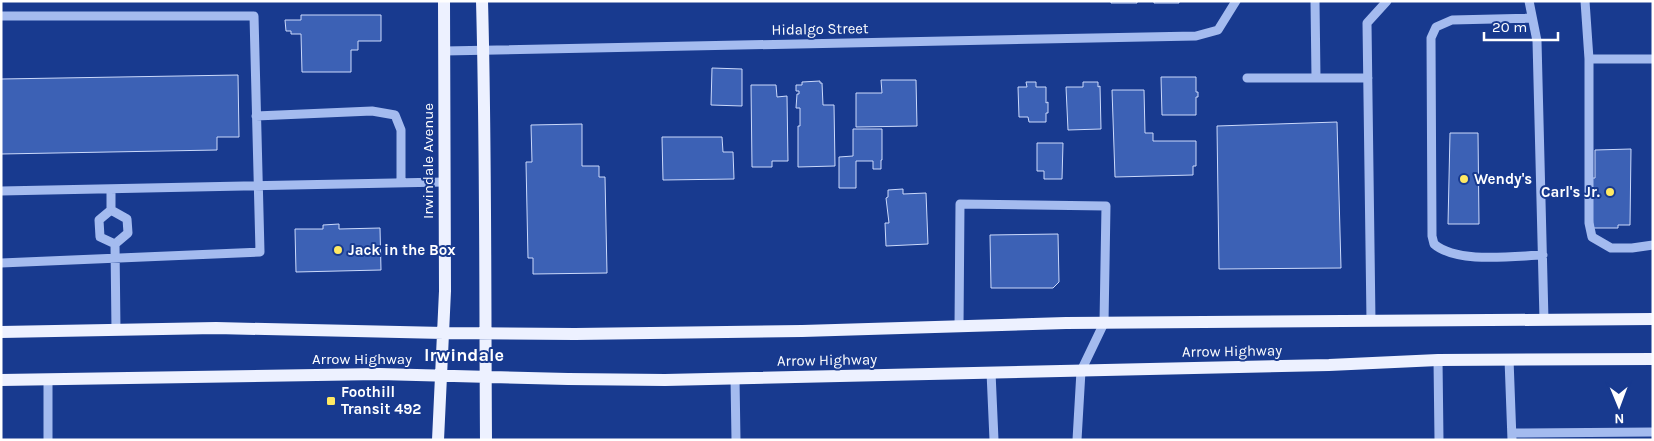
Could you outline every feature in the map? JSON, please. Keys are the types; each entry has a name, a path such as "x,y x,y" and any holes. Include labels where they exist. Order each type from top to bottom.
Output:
{"main road":[{"name":"Irwindale Avenue","path":"438,440 444,333 444,1"},
{"path":"482,1 486,440"},
{"name":"Arrow Highway","path":"1,332 216,328 444,333 692,332 1104,323 1653,319"},
{"name":"Arrow Highway","path":"1,380 379,374 656,380 1329,366 1438,360 1653,359"}],"street":[{"name":"Hidalgo Street","path":"444,51 1196,36 1218,30 1236,1"},
{"path":"1315,1 1316,78"},
{"path":"1371,321 1367,23 1387,1"},
{"path":"1529,1 1537,41 1544,320"},
{"path":"1585,1 1589,60 1588,223 1592,238 1611,248 1653,245"},
{"path":"1,16 254,16 260,252 1,263"},
{"path":"1532,18 1452,20 1436,27 1431,38 1432,236 1434,244 1441,250 1464,257 1543,255"},
{"path":"1589,60 1653,59"},
{"path":"1247,78 1368,78"},
{"path":"256,116 372,111 395,115 402,130 401,183"},
{"path":"1,191 444,182"},
{"path":"111,189 111,210"},
{"path":"959,327 960,204 1106,206 1104,323 1081,371 1077,440"},
{"path":"111,210 127,218 128,233 115,244"},
{"path":"111,210 99,220 100,237 115,244"},
{"path":"115,244 116,330"},
{"path":"1438,360 1439,440"},
{"path":"1509,360 1512,437 1653,432"},
{"path":"991,372 994,440"},
{"path":"735,378 736,440"},
{"path":"48,379 48,440"}],"building":[{"path":"1111,1 1137,1 1137,3 1111,3"},
{"path":"1154,1 1179,1 1179,3 1154,3"},
{"path":"301,15 381,15 381,41 358,41 358,50 351,50 351,72 302,72 301,34 291,34 291,31 286,31 285,20 301,20"},
{"path":"712,68 742,69 742,106 711,105"},
{"path":"238,75 239,137 217,137 217,150 1,154 1,79"},
{"path":"1161,77 1196,77 1198,97 1196,97 1196,115 1162,115"},
{"path":"881,80 916,80 917,126 856,127 856,93 882,93"},
{"path":"820,81 822,83 823,105 834,105 835,166 798,167 800,108 796,108 799,91 796,91 796,85 802,85 802,82"},
{"path":"1026,82 1036,82 1036,87 1046,87 1048,113 1046,113 1046,122 1029,122 1028,117 1019,117 1018,87 1027,87"},
{"path":"1083,82 1098,82 1098,87 1100,86 1101,129 1068,130 1066,87 1083,87"},
{"path":"751,85 776,85 777,97 787,96 788,161 772,161 772,167 752,167"},
{"path":"1112,90 1144,90 1145,133 1153,133 1153,141 1196,141 1196,166 1193,166 1193,175 1115,177"},
{"path":"1337,122 1341,268 1219,269 1217,126"},
{"path":"582,124 582,166 599,166 599,177 605,177 607,273 533,274 533,258 528,258 526,162 532,162 531,125"},
{"path":"853,129 882,129 881,169 873,169 873,161 856,161 856,188 839,188 839,157 853,156"},
{"name":"Wendy's","path":"1450,133 1478,133 1479,224 1448,224"},
{"path":"662,137 722,137 723,152 733,152 734,179 663,180"},
{"path":"1037,143 1063,143 1062,179 1044,179 1044,171 1037,171"},
{"name":"Carl's Jr.","path":"1631,149 1630,225 1618,225 1618,228 1593,228 1590,178 1595,178 1595,150"},
{"path":"903,189 903,194 926,193 928,244 886,246 885,223 889,223 886,198 888,197 888,190"},
{"name":"Jack in the Box","path":"339,224 339,229 380,228 381,270 296,272 295,229 323,229 323,225"},
{"path":"1058,234 1059,282 1053,288 991,288 990,235"}],"place":[{"name":"Wendy's","path":"1464,179"},
{"name":"Carl's Jr.","path":"1610,192"},
{"name":"Jack in the Box","path":"338,250"},
{"name":"Foothill Transit 492","path":"331,401"}],"district":[{"name":"Irwindale","path":"464,355"}]}
